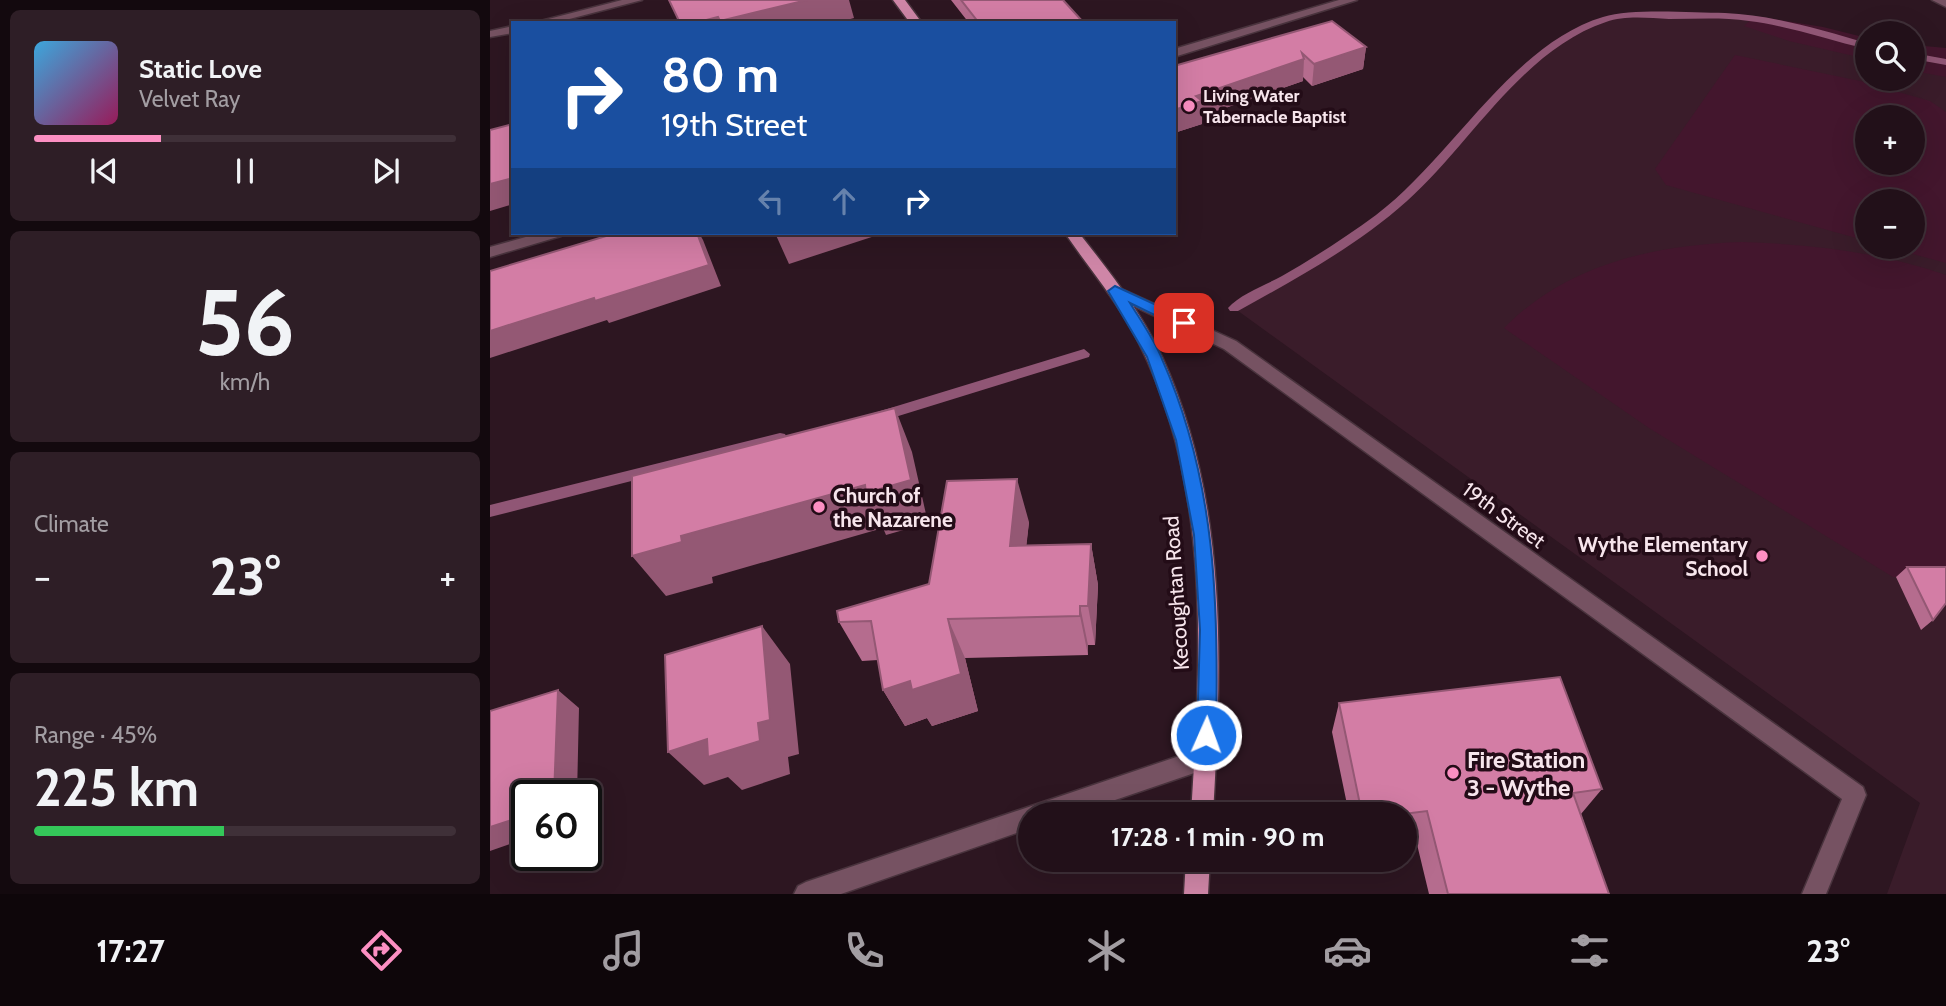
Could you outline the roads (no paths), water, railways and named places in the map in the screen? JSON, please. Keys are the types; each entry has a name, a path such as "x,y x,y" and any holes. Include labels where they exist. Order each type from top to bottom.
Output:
{"main road":[{"path":"900,0 915,21"},
{"name":"Kecoughtan Road","path":"1073,235 1115,291 1154,357 1187,453 1202,532 1209,630 1203,802"},
{"path":"1196,894 1197,872"}],"street":[{"path":"547,21 636,0"},
{"path":"1176,51 1351,0"},
{"path":"1938,0 1946,4"},
{"path":"490,34 511,29"},
{"path":"490,252 549,235"},
{"name":"19th Street","path":"1115,291 1230,345 1855,795 1814,894"},
{"path":"1076,802 1206,758"},
{"path":"806,894 1018,821"}],"waterway":[{"path":"1234,308 1322,258 1364,230 1404,198 1524,71 1578,30 1605,19 1621,16 1732,16 1783,24 1855,43"},
{"path":"1925,58 1946,62"},
{"path":"879,417 1084,354"},
{"path":"490,511 780,438"}],"place":[{"name":"Living Water Tabernacle Baptist","path":"1189,106"},
{"name":"Church of the Nazarene","path":"819,507"},
{"name":"Wythe Elementary School","path":"1762,556"},
{"name":"Fire Station 3 - Wythe","path":"1453,773"}]}
